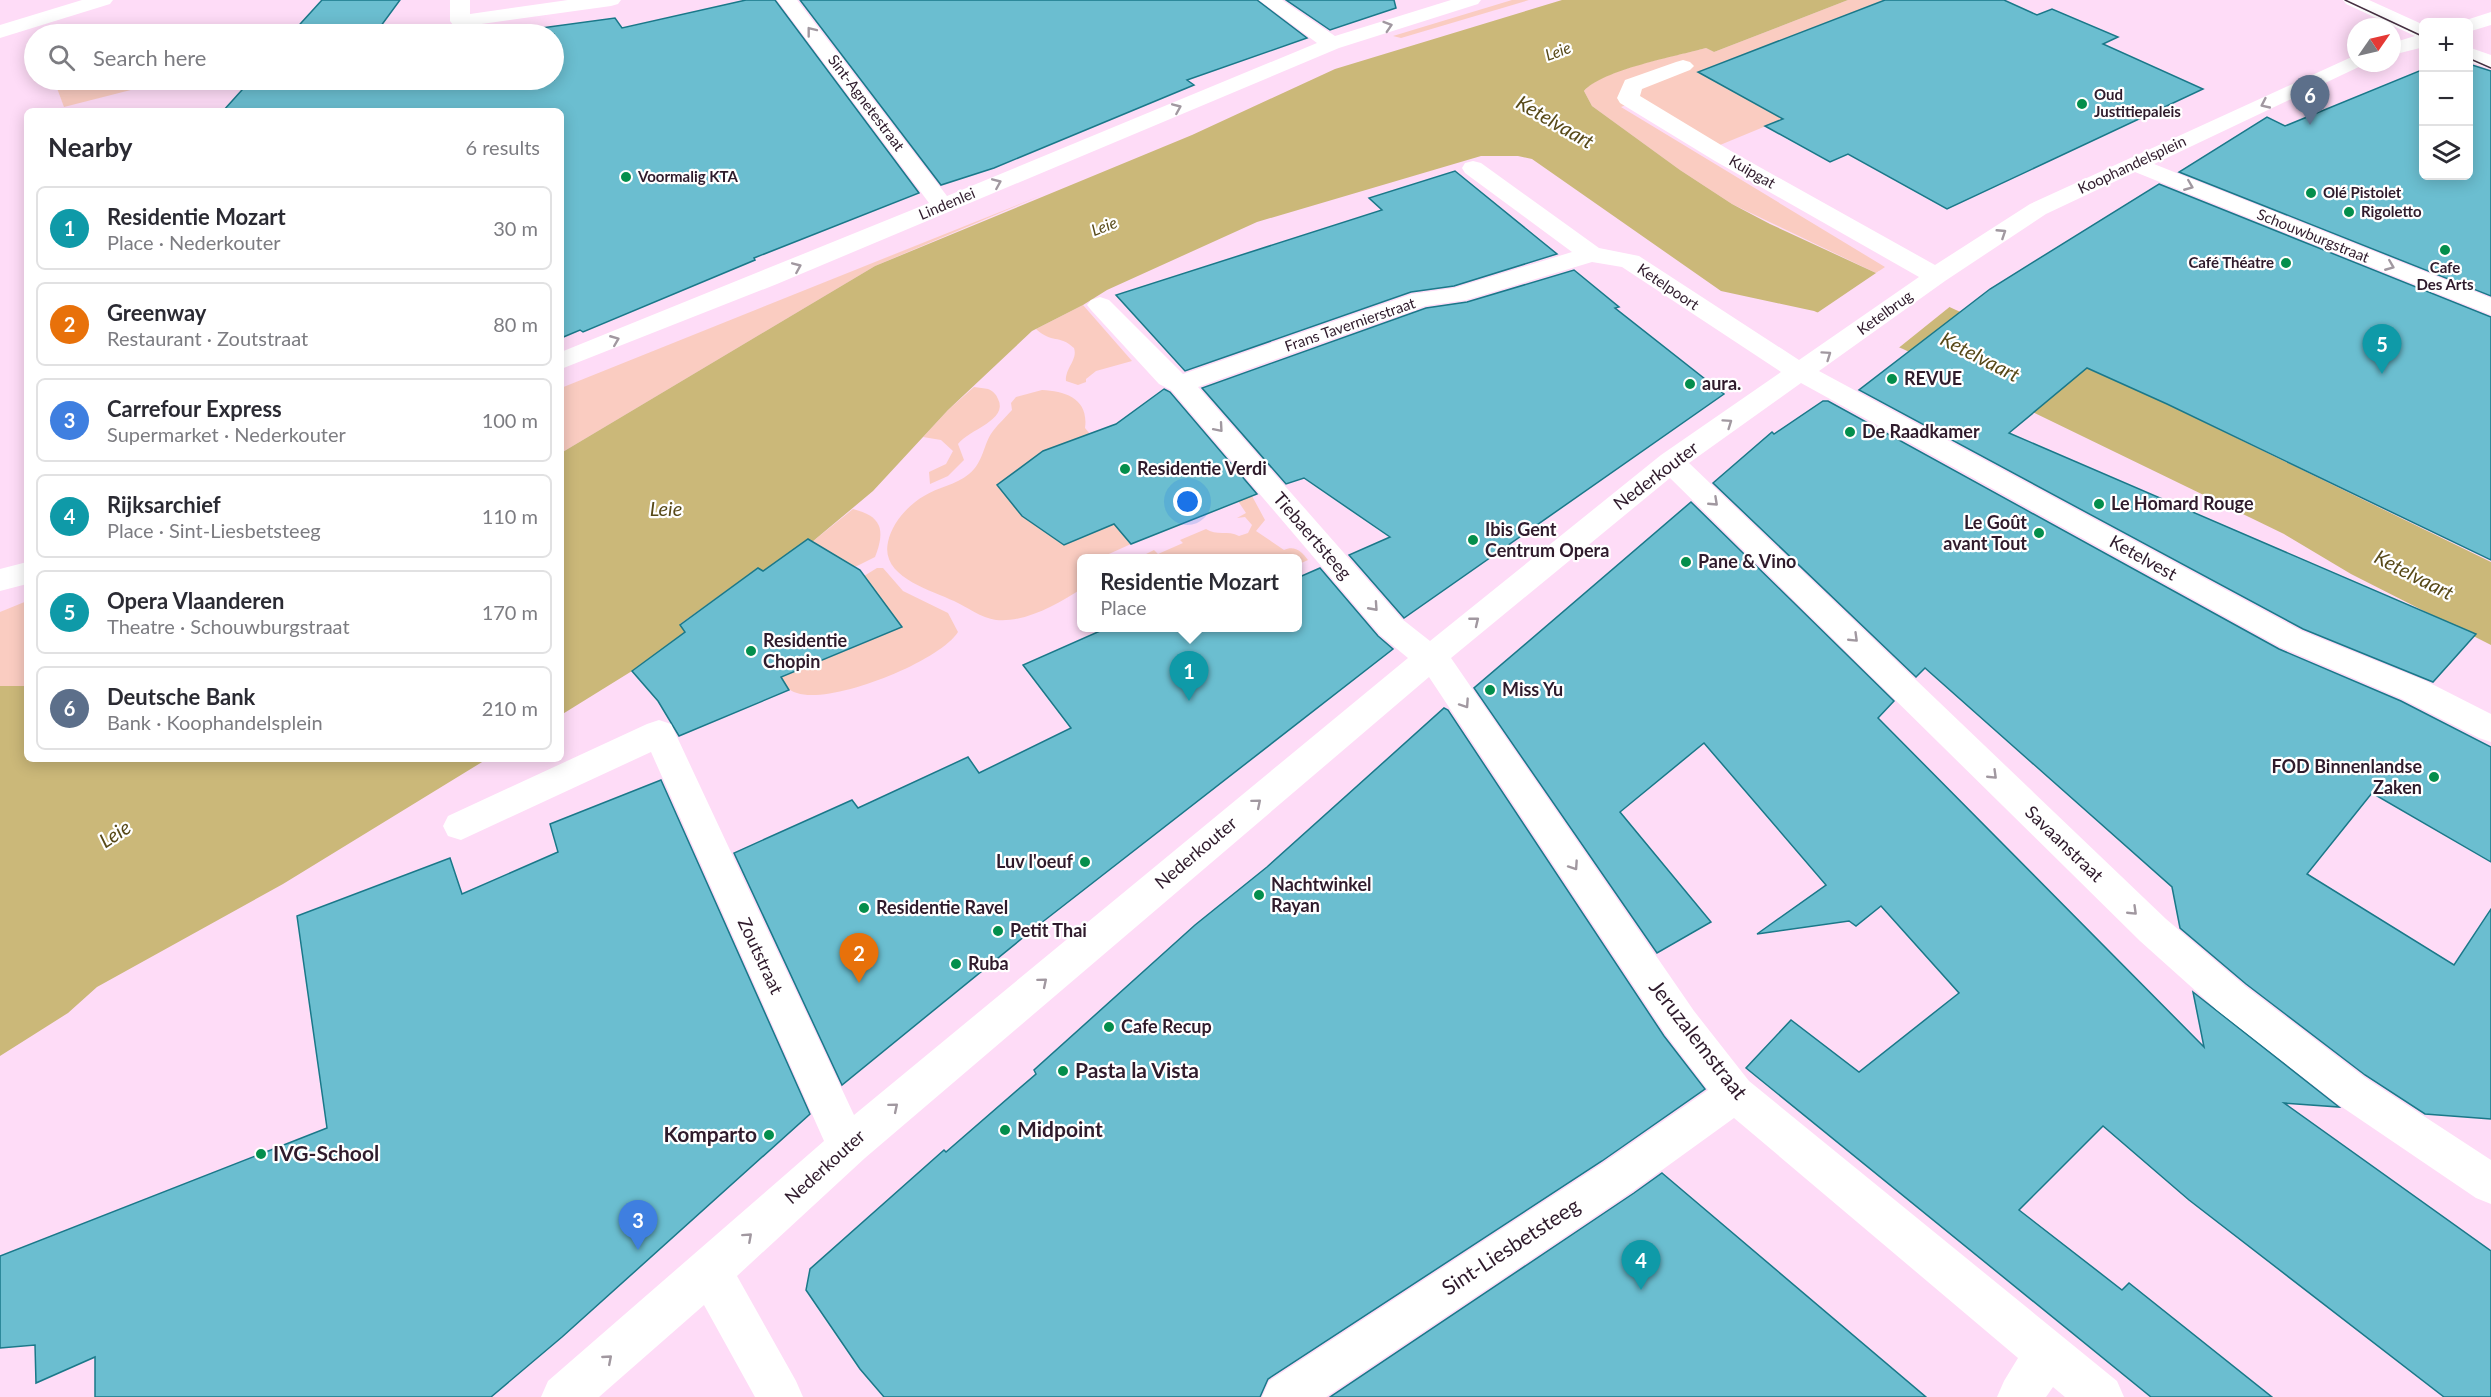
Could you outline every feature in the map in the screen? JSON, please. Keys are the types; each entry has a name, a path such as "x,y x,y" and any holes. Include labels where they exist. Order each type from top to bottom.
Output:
{"street":[{"path":"26,24 103,0"},
{"path":"460,0 460,21 611,0"},
{"name":"Sint-Agnetestraat","path":"787,0 943,206"},
{"path":"1269,0 1332,44"},
{"name":"Lindenlei","path":"564,360 768,279 1332,44 1471,0"},
{"path":"2353,0 2419,31"},
{"path":"2473,25 2491,18"},
{"path":"0,32 24,25"},
{"path":"2401,46 2419,41"},
{"path":"2473,55 2491,63"},
{"name":"Koophandelsplein","path":"1927,282 2038,209 2347,65"},
{"name":"Kuipgat","path":"1683,66 1633,85 1628,98 1927,282"},
{"name":"Schouwburgstraat","path":"2135,164 2491,307"},
{"name":"Ketelpoort","path":"1473,168 1591,254 1630,261 1772,356 1802,372"},
{"name":"Frans Tavernierstraat","path":"1180,384 1421,299 1457,295 1591,254"},
{"name":"Ketelbrug","path":"1851,337 1927,282"},
{"name":"Tiebaertsteeg","path":"1101,305 1169,378 1180,384 1391,627 1430,658"},
{"name":"Nederkouter","path":"564,1397 704,1276 850,1144 1430,658 1671,462 1851,337"},
{"name":"Ketelvest","path":"1802,372 2291,639 2414,690 2491,729"},
{"name":"Savaanstraat","path":"1671,462 2153,930 2231,998 2350,1090 2491,1184"},
{"path":"0,580 24,574"},
{"name":"Jeruzalemstraat","path":"1430,658 1440,667 1680,1023 1735,1094 2101,1397"},
{"name":"Zoutstraat","path":"461,826 659,733 841,1133 850,1144"},
{"name":"Sint-Liesbetsteeg","path":"1285,1397 1609,1183 1735,1094"},
{"path":"704,1276 720,1289 780,1397"},
{"path":"2020,1397 2048,1352"}],"shaded area":[{"path":"1512,0 1529,0 1401,38 1393,36"},
{"path":"1848,0 1885,0 1698,72 1783,119 1720,145 1641,99 1621,107 1885,267 1876,273 1732,204 1680,170 1592,106 1584,91 1606,76 1623,70 1706,48 1714,52"},
{"path":"58,90 131,90 64,107"},
{"path":"1042,195 875,266 564,451 564,387"},
{"path":"1083,305 1132,361 1096,371 1086,379 1086,382 1078,385 1066,381 1075,352 1074,348 1036,329"},
{"path":"974,387 988,389 994,393 1000,406 998,413 958,444 964,460 948,476 930,484 929,472 946,464 953,451 941,440 923,437"},
{"path":"1042,390 1059,392 1074,398 1083,410 1085,428 1090,434 998,485 1022,516 1064,545 1114,524 1131,544 1109,554 1077,554 1077,592 1030,615 1018,619 996,620 980,615 909,581 892,564 888,554 888,542 897,521 912,504 929,493 964,478 974,469 995,428 1012,410 1011,403 1016,397"},
{"path":"1252,496 1265,520 1256,531 1284,550 1292,548 1298,550 1303,554 1308,560 1302,563 1302,554 1158,554 1183,543 1180,540 1206,529 1239,536 1248,533 1252,525 1245,517 1237,518 1246,513 1238,501"},
{"path":"853,509 875,520 880,531 875,557 855,567 812,542"},
{"path":"1154,550 1158,554 1146,554"},
{"path":"877,568 883,568 903,591 948,613 958,632 947,644 930,656 908,668 858,687 813,695 791,691 781,677 902,627 864,576"},
{"path":"24,602 24,686 0,686 0,612"}],"water":[{"name":"Leie","path":"1562,0 1848,0 1714,52 1706,48 1623,70 1593,83 1584,91 1592,106 1680,170 1732,204 1770,224 2167,404 2491,562 2491,645 2351,574 2284,534 1903,349 1814,311 1721,291 1532,159 1518,156 1481,156 1257,222 1107,290 1032,331 948,410 873,491 812,542 808,539 763,571 758,568 680,624 685,632 632,671 564,713 564,451 875,266 1192,135 1335,69"},
{"name":"Leie","path":"0,686 24,686 24,762 482,762 283,884 97,987 68,1013 0,1056"}],"pier":[{"path":"1879,271 1952,305 1896,350 1814,315"}],"building":[{"path":"322,0 400,0 382,24 300,24"},
{"path":"746,0 775,0 919,193 754,258 755,260 583,332 580,330 564,337 564,108 226,108 242,90 564,90 564,25 615,18 622,28"},
{"path":"800,0 1257,0 1307,38 1187,80 1194,85 994,168 941,185"},
{"path":"1286,0 1394,0 1396,8 1330,30"},
{"name":"Oud Justitiepaleis","path":"1885,0 2004,0 2037,15 2052,9 2118,37 2103,44 2203,89 1947,209 1848,154 1830,162 1765,126 1783,119 1698,72"},
{"path":"2473,65 2491,71 2491,296 2179,172 2267,117 2285,126 2419,71 2419,180 2473,180"},
{"path":"1455,171 1557,254 1454,286 1411,292 1185,371 1116,295 1382,210 1369,198"},
{"path":"2159,184 2491,317 2491,560 2167,404 2087,368 2009,433 2476,634 2433,682 2303,629 1859,390 1990,289"},
{"path":"1574,270 1619,307 1615,308 1724,394 1404,618 1349,555 1390,537 1304,478 1286,484 1202,388 1426,308 1467,302"},
{"name":"Residentie Verdi","path":"1164,389 1170,392 1257,494 1131,544 1114,524 1064,545 1022,516 997,485 1043,451 1116,424"},
{"path":"1823,401 1828,401 2279,649 2401,701 2491,747 2491,862 2372,793 2307,874 2454,965 2491,909 2491,1119 2425,1114 2365,1075 2246,984 2180,928 2172,887 1925,668 1916,677 1713,483 1772,432 1774,434"},
{"path":"1691,502 1894,701 1878,718 2204,1047 2193,992 2339,1107 2284,1103 2491,1251 2491,1397 2444,1397 2189,1200 2103,1126 2019,1210 2122,1290 2129,1283 2272,1397 2151,1397 1746,1068 1791,1020 1859,1072 1959,993 1881,906 1856,926 1849,921 1757,934 1826,885 1704,743 1620,812 1711,922 1657,953 1474,688"},
{"name":"Residentie Chopin","path":"808,539 860,570 902,627 781,677 789,690 679,736 658,701 632,671 685,632 680,625 758,568 763,571"},
{"path":"1320,568 1378,636 1393,649 1036,927 842,1085 734,853 852,800 858,808 968,757 979,773 1071,728 1023,665 1098,632 1302,632 1302,576"},
{"path":"1444,708 1448,710 1664,1036 1705,1089 1602,1161 1268,1379 1260,1397 884,1397 860,1369 806,1290 810,1269 944,1150 946,1152 1036,1074 1034,1070 1195,925 1267,867"},
{"path":"661,780 810,1114 562,1337 491,1397 95,1397 95,1357 36,1383 35,1345 0,1348 0,1256 327,1128 297,916 450,858 462,894 558,852 550,824"},
{"path":"1662,1173 1926,1397 1330,1397 1634,1193"}],"tram line":[{"path":"2345,0 2419,35"},
{"path":"2473,60 2491,68"}],"place":[{"name":"Oud Justitiepaleis","path":"2082,104"},
{"name":"Deutsche Bank","path":"2310,125"},
{"name":"Voormalig KTA","path":"626,177"},
{"name":"Olé Pistolet","path":"2311,193"},
{"name":"Rigoletto","path":"2349,212"},
{"name":"Cafe Des Arts","path":"2445,250"},
{"name":"Café Théatre","path":"2286,263"},
{"name":"Opera Vlaanderen","path":"2382,374"},
{"name":"REVUE","path":"1892,379"},
{"name":"aura.","path":"1690,384"},
{"name":"De Raadkamer","path":"1850,432"},
{"name":"Residentie Verdi","path":"1125,469"},
{"name":"Le Homard Rouge","path":"2099,504"},
{"name":"Le Goût avant Tout","path":"2039,533"},
{"name":"Ibis Gent Centrum Opera","path":"1473,540"},
{"name":"Pane & Vino","path":"1686,562"},
{"name":"Residentie Chopin","path":"751,651"},
{"name":"Miss Yu","path":"1490,690"},
{"name":"Residentie Mozart","path":"1189,701"},
{"name":"FOD Binnenlandse Zaken","path":"2434,777"},
{"name":"Luv l'oeuf","path":"1085,862"},
{"name":"Nachtwinkel Rayan","path":"1259,895"},
{"name":"Residentie Ravel","path":"864,908"},
{"name":"Petit Thai","path":"998,931"},
{"name":"Ruba","path":"956,964"},
{"name":"Greenway","path":"859,983"},
{"name":"Cafe Recup","path":"1109,1027"},
{"name":"Pasta la Vista","path":"1063,1071"},
{"name":"Midpoint","path":"1005,1130"},
{"name":"Komparto","path":"769,1135"},
{"name":"IVG-School","path":"261,1154"},
{"name":"Carrefour Express","path":"638,1250"},
{"name":"Rijksarchief","path":"1641,1290"}],"water label":[{"name":"Ketelvaart","path":"1555,122"},
{"name":"Ketelvaart","path":"1980,357"},
{"name":"Ketelvaart","path":"2414,575"}]}
